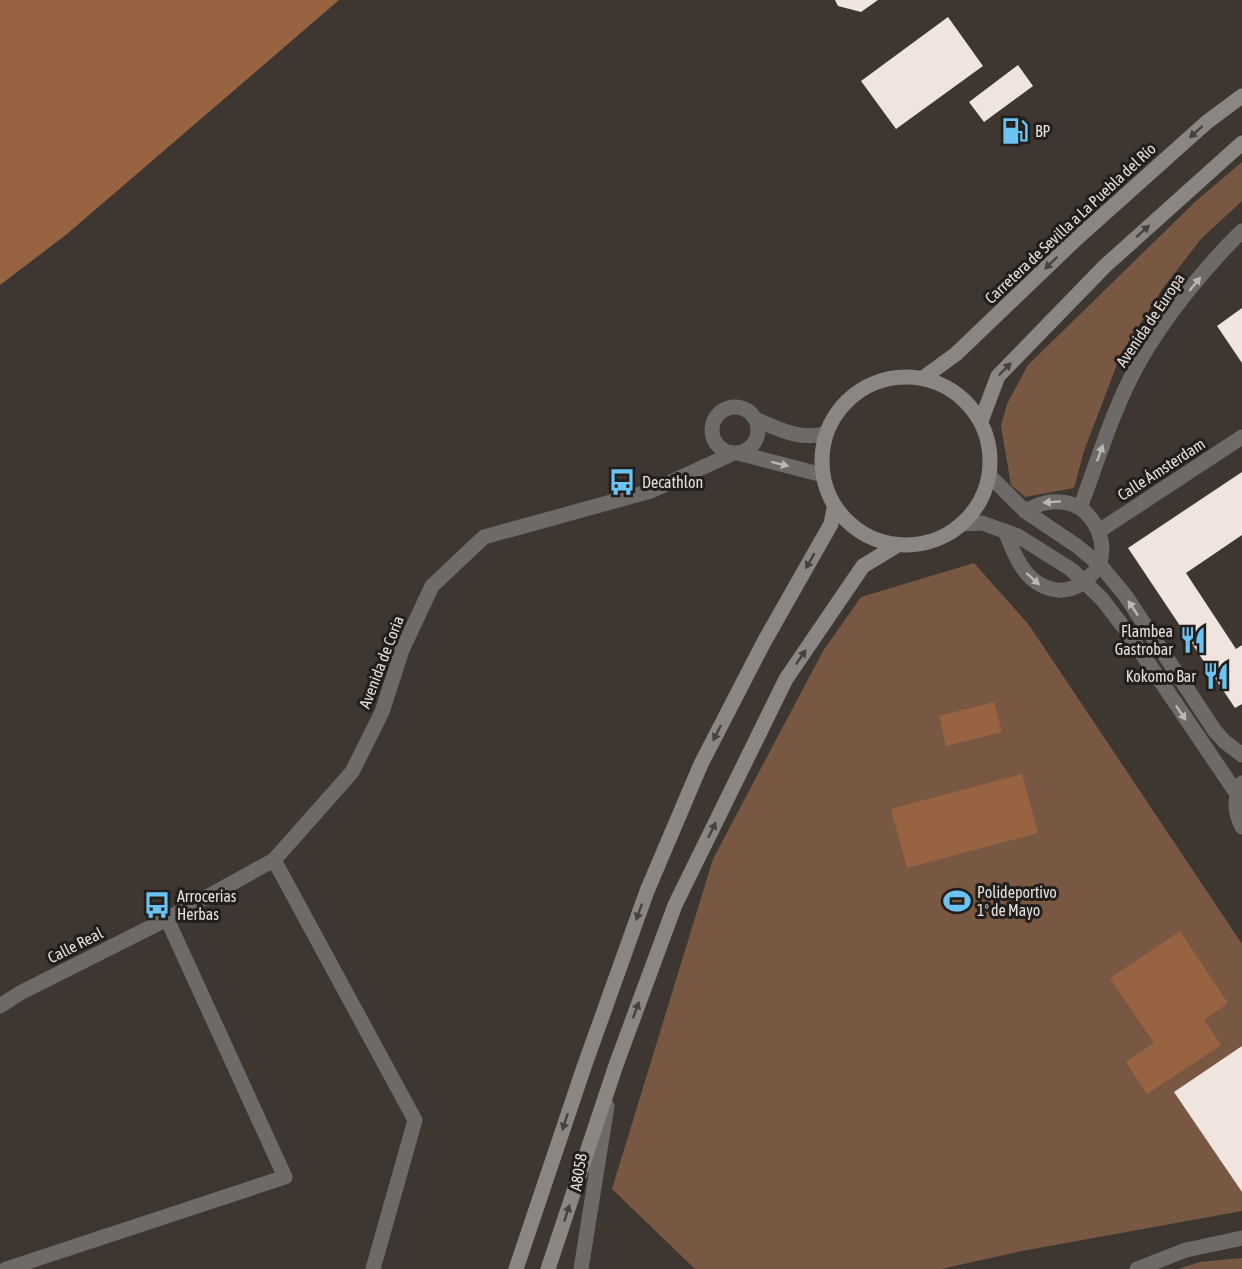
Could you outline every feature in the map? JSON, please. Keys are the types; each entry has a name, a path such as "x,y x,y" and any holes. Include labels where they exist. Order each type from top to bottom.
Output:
{"main road":[{"name":"Carretera de Sevilla a La Puebla del Río","path":"923,378 956,354 1074,241 1207,122 1242,96"},
{"path":"981,422 998,376 1105,266 1242,142"},
{"path":"898,376 923,378 946,386 966,401 981,422 990,448 990,476 980,503 962,525 941,538 916,545 896,546 870,537 852,526 834,509 823,475 821,455 825,434 836,412 853,394 874,382 898,376"},
{"path":"516,1269 584,1067 647,891 701,764 764,642 831,524 834,509"},
{"path":"548,1269 611,1081 675,905 786,679 863,566 896,546"}],"street":[{"name":"Avenida de Europa","path":"1080,508 1113,416 1138,363 1194,285 1242,231"},
{"path":"823,475 724,450 716,444 712,434 717,415 729,408 739,407 748,411 755,418 792,434 810,437 825,434"},
{"path":"736,453 749,449 756,440 758,429 755,418"},
{"name":"Calle Ámsterdam","path":"1099,531 1242,437"},
{"name":"Avenida de Coria","path":"167,919 274,860 352,772 382,712 402,650 432,586 484,537 651,491 736,453"},
{"path":"990,476 1025,512 1077,546 1100,565 1125,595 1215,731 1242,755"},
{"path":"1005,531 1015,557 1037,585 1060,591 1077,587 1100,565 1102,550 1099,531 1091,518 1080,508 1062,502 1043,502 1025,512"},
{"path":"962,525 981,522 1018,536 1063,564 1102,599 1239,789 1235,808 1242,827"},
{"path":"274,860 415,1120 373,1269"},
{"path":"6,1269 285,1177 167,919"},
{"name":"Calle Real","path":"0,1006 20,993 167,919"},
{"name":"A8058","path":"581,1269 611,1081"},
{"path":"1137,1269 1186,1250 1242,1238"}],"shaded area":[{"path":"0,0 339,0 67,234 0,285"},
{"path":"1242,162 1242,201 1201,239 1163,288 1121,354 1084,451 1074,488 1025,497 1011,485 1001,426 1007,404 1028,365 1195,202"},
{"name":"Polideportivo 1º de Mayo","path":"974,563 1029,625 1242,944 1242,1211 1022,1251 941,1269 695,1269 612,1189 713,859 823,651 861,597"},
{"path":"994,702 1002,732 946,746 939,716"},
{"path":"1022,774 1038,833 907,868 891,809"},
{"path":"1180,931 1228,1003 1204,1020 1221,1045 1147,1094 1126,1062 1154,1043 1110,978"},
{"path":"1242,1258 1242,1269 1178,1269 1200,1262"}],"building":[{"path":"835,0 878,0 861,12 838,6"},
{"path":"948,17 983,66 896,129 861,81"},
{"path":"1018,65 1033,86 984,122 969,102"},
{"path":"1242,308 1242,363 1217,326"},
{"path":"1242,472 1242,535 1186,573 1236,649 1242,645 1242,704 1235,708 1128,548"},
{"path":"1242,1046 1242,1192 1174,1092"}],"place":[{"name":"BP","path":"1015,131"},
{"name":"Decathlon","path":"622,482"},
{"name":"Flambea Gastrobar","path":"1193,640"},
{"name":"Kokomo Bar","path":"1216,676"},
{"name":"Polideportivo 1º de Mayo","path":"957,901"},
{"name":"Arrocerias Herbas","path":"157,905"}]}
